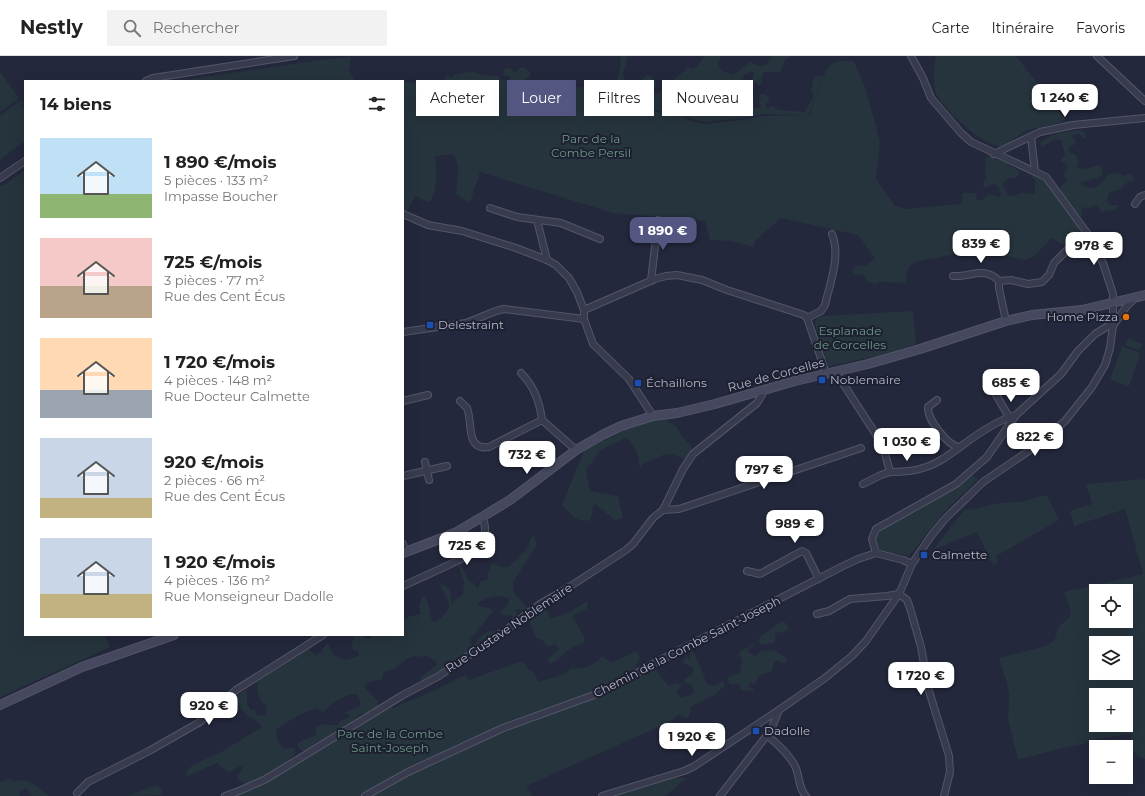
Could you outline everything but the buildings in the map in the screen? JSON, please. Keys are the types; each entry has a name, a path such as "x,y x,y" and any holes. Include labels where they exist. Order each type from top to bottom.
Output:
{"main road":[{"name":"Rue de Corcelles","path":"404,550 455,533 510,500 576,450 612,430 653,416 704,407 761,390 920,349 1006,321 1032,316 1082,310 1103,305 1113,298 1122,300 1145,295"},
{"path":"0,705 82,667 171,636"}],"street":[{"path":"254,61 260,56"},
{"path":"148,80 254,61 294,56"},
{"path":"602,796 693,767 825,678 852,656 866,641 899,594 912,564 934,531 973,490 1001,469 1039,444 1057,428 1077,408 1097,381 1105,365 1110,348 1113,324 1113,298 1103,263 1087,233 1046,177 994,154 971,142 961,133 931,98 923,78 911,56"},
{"path":"1097,56 1145,101"},
{"path":"994,154 1040,132 1073,126 1145,118"},
{"path":"1031,137 1035,171"},
{"path":"0,178 24,162"},
{"path":"1135,204 1140,196 1145,195"},
{"path":"490,208 517,217 561,223 600,239"},
{"path":"404,214 428,226 462,230 547,260 561,269 569,278 577,292 584,310 584,320 593,344 629,379 653,416"},
{"path":"537,220 547,260"},
{"path":"651,281 658,220"},
{"path":"953,276 962,277 986,272 992,274 999,280 1011,280 1028,284 1042,282 1048,275 1054,263 1075,242 1087,233"},
{"path":"807,318 821,311 825,305 835,259 835,241 832,234"},
{"path":"584,310 651,281 674,275 695,278 799,313 807,318 826,373"},
{"path":"999,280 999,288 1006,321"},
{"path":"912,564 876,553 872,539 876,529 956,484 987,456 1016,415 1062,374 1078,351 1095,334 1113,324 1136,297"},
{"path":"404,332 466,323 504,309 584,320"},
{"path":"835,371 875,433 884,450 890,472"},
{"path":"521,373 529,381 540,409 542,420 576,450"},
{"path":"986,391 1000,385"},
{"path":"992,388 1009,417"},
{"name":"Rue Gustave Noblemaire","path":"225,796 266,779 351,726 449,669 510,627 540,604 626,550 633,544 653,518 663,510 687,461 700,448 757,403 762,395 761,390"},
{"path":"404,401 428,395"},
{"path":"937,400 928,407 930,416 947,441 960,447"},
{"path":"460,401 467,408 473,440 476,446 479,447 489,447 542,420"},
{"path":"863,484 890,472 914,471 924,468 951,454 976,436 1009,417 1016,415"},
{"path":"663,510 678,509 861,448"},
{"path":"425,462 429,480"},
{"path":"404,476 447,466"},
{"path":"404,586 458,561 477,550 481,545 486,524 482,517"},
{"path":"747,571 760,574 802,551 806,553 819,578"},
{"name":"Chemin de la Combe Saint-Joseph","path":"365,796 408,772 509,726 576,702 607,689 819,578 858,559 876,553"},
{"path":"817,614 829,611 850,599 899,594 907,600 921,647 929,691 949,756 950,772 944,796"},
{"path":"78,793 88,782 149,751 200,722 236,690 321,636"},
{"path":"720,796 767,734 779,710"},
{"path":"767,734 790,759 798,772 801,789 806,796"}],"green space":[{"name":"Parc de la Combe Persil","path":"620,56 628,56 623,73 624,80 617,80 621,65"},
{"path":"704,56 721,56 718,64 720,68 732,75 750,62 764,66 772,56 790,56 784,61 781,71 763,73 761,84 759,85 752,80 754,74 752,71 743,76 743,80 674,80 688,67 692,69 696,68"},
{"path":"936,56 1016,56 1065,119 1062,122 1025,131 1002,147 989,143 964,125 937,96 934,82"},
{"path":"351,57 349,70 354,80 183,80"},
{"name":"Parc de la Combe Persil","path":"853,60 866,89 880,142 876,179 895,206 906,209 960,204 963,201 963,193 975,193 977,200 982,200 989,194 999,197 1001,194 998,186 995,184 986,187 983,186 983,183 987,179 985,174 985,159 990,155 1019,171 1019,174 1015,178 1010,178 1003,182 1003,189 1006,189 1006,193 1009,196 1022,193 1035,193 1035,179 1031,177 1032,175 1041,178 1053,191 1061,189 1061,186 1067,180 1063,174 1068,168 1065,163 1060,162 1065,155 1061,140 1053,141 1042,147 1040,144 1048,137 1073,131 1083,131 1086,137 1084,138 1079,134 1072,136 1076,143 1069,148 1069,152 1076,155 1077,160 1079,160 1076,167 1086,169 1099,165 1103,169 1101,177 1081,182 1081,185 1089,188 1095,188 1109,174 1117,173 1123,176 1130,173 1134,179 1134,181 1129,181 1120,189 1109,193 1107,202 1109,205 1118,206 1114,211 1106,210 1102,213 1095,205 1082,209 1079,233 1075,233 1074,239 1065,246 1052,238 1033,257 1025,260 978,250 918,261 909,267 906,276 906,283 880,281 876,284 868,282 863,275 854,274 852,269 858,266 867,265 875,258 858,235 781,218 755,241 754,247 731,241 710,240 705,221 613,213 480,172 470,203 456,194 458,166 454,154 435,156 436,185 430,202 415,196 407,212 404,210 404,81 416,83 416,116 499,116 499,80 444,79 447,76 453,78 454,75 474,71 481,75 499,76 500,80 507,80 507,116 576,116 576,87 584,87 584,116 654,116 654,111 662,113 662,116 680,116 691,121 705,124 763,116 810,115 823,77 827,70 837,61"},
{"name":"Parc de la Combe Persil","path":"510,68 515,73 521,68 524,68 530,72 530,77 525,79 526,80 509,80 510,77 503,75 505,69"},
{"path":"0,72 19,98 0,112"},
{"path":"646,75 654,80 642,80"},
{"path":"823,75 809,114 763,114 753,116 753,107 761,107 759,97 761,94 764,94 770,98 766,104 768,109 772,106 779,110 804,112 813,98 814,94 811,91 815,77"},
{"path":"662,91 662,111 654,109 654,94"},
{"path":"21,100 24,104 21,107 24,108 24,142 0,160 0,116"},
{"path":"681,116 753,116 748,117 705,122"},
{"path":"24,171 24,636 105,636 110,647 0,697 0,186 6,184"},
{"name":"Esplanade de Corcelles","path":"913,311 916,344 885,354 831,366 828,365 815,324 816,319 822,316"},
{"path":"1128,338 1143,344 1140,350 1125,345"},
{"path":"1122,346 1140,353 1129,386 1110,380"},
{"path":"664,418 677,427 681,435 691,446 692,455 690,459 672,454 663,455 642,464 640,469 637,451 626,437 600,451 586,470 590,491 618,496 623,518 615,520 595,504 593,506 590,520 586,521 574,517 562,505 586,446 599,443 611,435 627,428"},
{"path":"971,476 978,479 944,512 909,556 881,551 877,540 878,535 882,530 913,510 916,510 951,490"},
{"path":"1145,479 1145,759 1137,756 1133,749 1133,740 1131,740 1132,735 1129,734 1089,740 1085,741 1084,744 1058,749 1018,760 1008,720 1009,695 1006,679 999,658 1046,646 1055,639 1059,626 1069,618 1071,611 1064,592 1089,586 1089,628 1133,628 1133,584 1099,584 1143,574 1125,509 1074,526 1070,511 1092,504 1086,484"},
{"path":"1047,495 1059,520 996,556 998,562 993,565 977,532 933,550 964,510 999,503 1020,502"},
{"path":"534,536 537,545 513,582 513,589 516,595 529,610 526,612 519,609 516,610 517,615 515,620 512,621 512,616 502,615 501,612 508,604 509,598 500,596 493,597 477,604 493,611 470,640 470,644 474,645 486,632 493,630 497,631 492,639 425,681 421,680 421,677 436,665 437,662 426,656 415,656 407,659 393,669 386,671 382,675 383,679 366,683 365,688 378,701 378,705 373,712 360,714 344,729 306,751 301,750 298,747 298,743 316,734 316,727 324,724 338,725 340,721 349,717 349,715 344,713 359,706 361,703 357,694 341,698 325,711 322,712 318,708 291,720 276,730 276,733 278,741 281,745 285,749 292,747 295,750 295,754 266,777 245,784 237,779 237,776 243,768 240,766 228,772 217,763 187,776 186,771 193,765 221,752 262,727 235,703 237,696 244,691 247,691 247,704 251,710 255,710 256,714 259,716 266,715 266,704 262,703 258,692 258,681 308,649 316,655 320,653 328,643 334,655 346,660 359,656 357,650 353,650 351,646 355,636 364,636 368,639 372,636 404,636 404,620 410,616 421,614 419,607 422,597 425,597 427,600 433,622 438,621 449,609 449,602 441,587 442,584 450,590 452,605 456,598 463,595 464,582 459,566 460,564 470,582 474,583 477,588 479,587 481,581 487,580 487,575 491,564 493,563 502,567 508,567 528,547 531,538"},
{"path":"587,601 588,604 586,609 572,616 584,637 585,642 573,647 557,661 549,663 548,658 559,650 555,644 548,647 542,640 536,638 528,617 540,607 544,606 551,618 556,617 579,607"},
{"path":"782,621 787,624 788,630 781,633 776,632 774,643 761,645 758,641 760,637"},
{"path":"753,643 754,645 748,650 748,652 755,656 762,651 774,650 785,657 787,661 784,664 778,660 776,661 772,671 760,676 755,684 750,683 748,686 750,688 754,688 753,690 744,691 740,688 739,684 730,684 728,678 740,673 742,661 739,654 742,650"},
{"name":"Parc de la Combe Saint-Joseph","path":"690,649 692,649 706,682 709,685 714,686 723,681 725,685 716,694 690,708 689,717 686,718 680,715 675,717 669,724 672,729 673,738 670,739 663,725 526,786 532,796 228,796 265,782 391,706 393,708 465,675 469,680 522,661 530,671 532,670 539,682 565,674 571,668 588,666 602,656 611,663 636,651 640,657 634,671 629,673 635,680 645,670 655,668 668,686 675,683 682,685 677,691 677,694 680,697 686,696 694,691 691,685 684,682 685,678 690,676 693,672 693,668 687,664 684,664 683,662 686,657 690,658"},
{"path":"673,778 687,778 665,796 614,796"},
{"path":"9,779 13,780 14,782 22,780 32,783 49,796 32,796 26,788 20,791 19,796 0,796 0,782"},
{"path":"156,785 162,792 160,795 128,796"}],"place":[{"name":"Home Pizza","path":"1126,317"},
{"name":"Delestraint","path":"430,325"},
{"name":"Noblemaire","path":"822,380"},
{"name":"Échaillons","path":"638,383"},
{"name":"Calmette","path":"924,555"},
{"name":"Dadolle","path":"756,731"}]}
